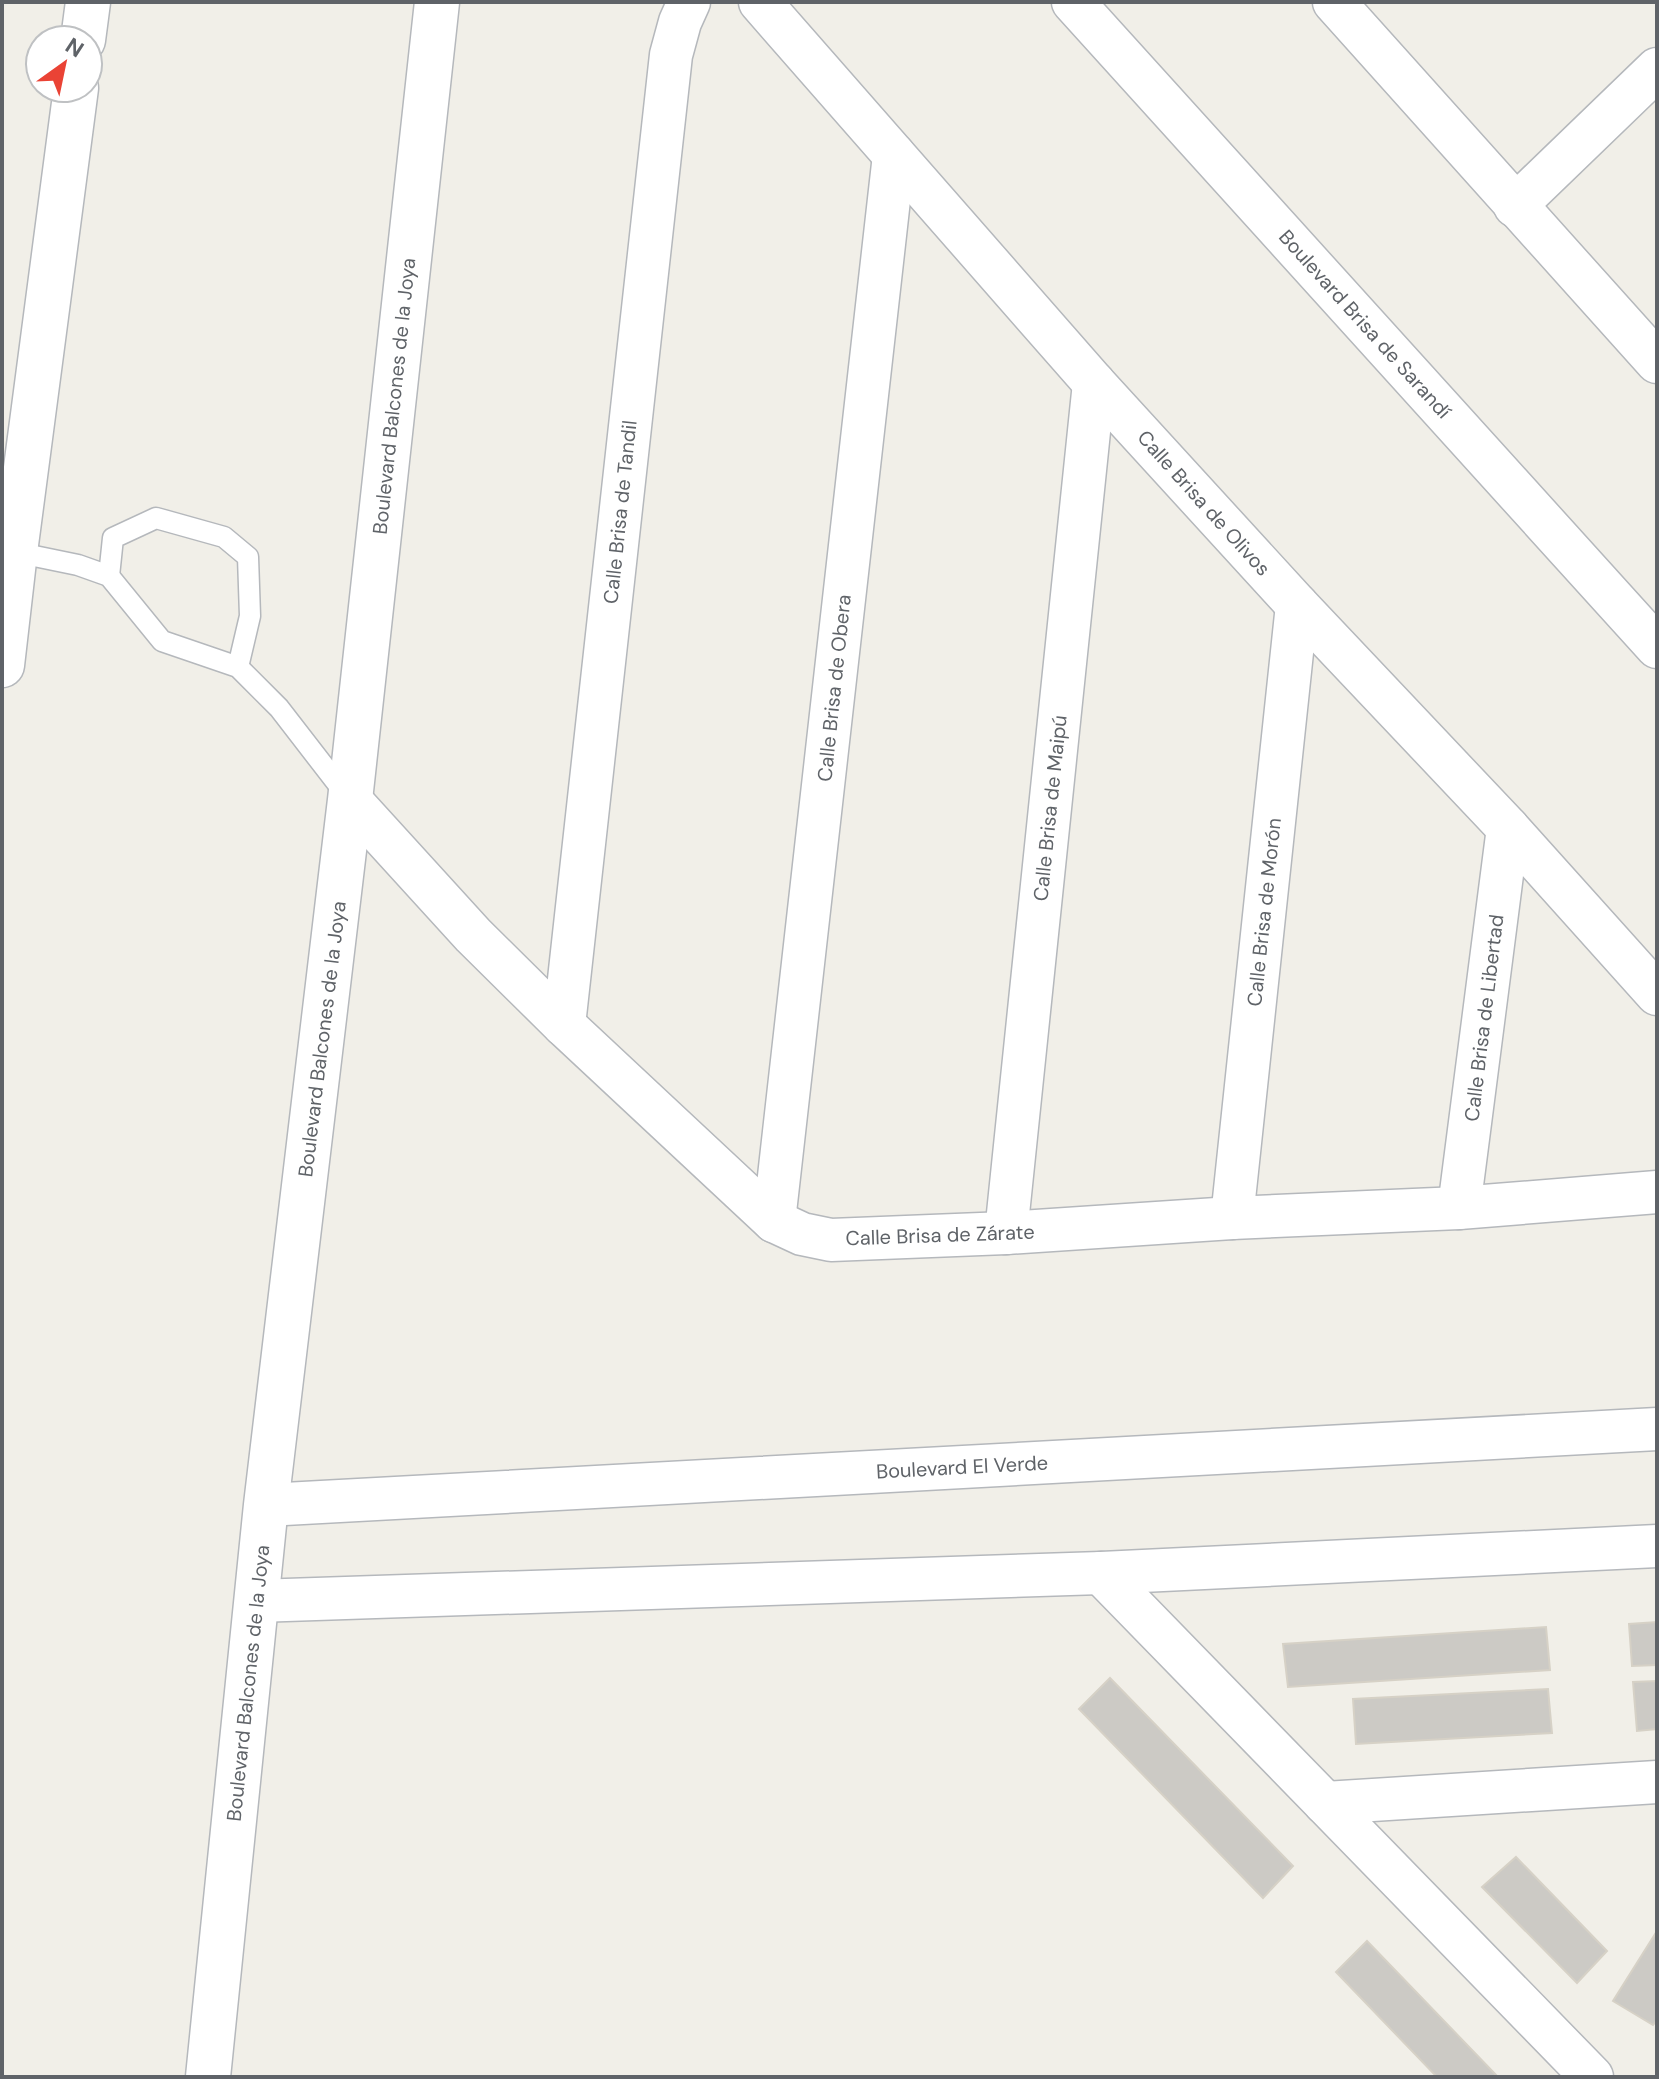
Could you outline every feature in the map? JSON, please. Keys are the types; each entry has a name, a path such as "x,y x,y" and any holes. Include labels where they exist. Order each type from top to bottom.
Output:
{"street":[{"path":"85,24 88,2"},
{"name":"Boulevard Balcones de la Joya","path":"208,2077 266,1505 350,800 437,2"},
{"name":"Calle Brisa de Tandil","path":"564,1025 671,55 689,2"},
{"name":"Calle Brisa de Olivos","path":"760,2 1094,383 1297,605 1508,828 1657,994"},
{"name":"Boulevard Brisa de Sarandí","path":"1073,2 1657,647"},
{"path":"1334,2 1657,362"},
{"path":"1515,206 1657,69"},
{"path":"2,665 8,550 74,104"},
{"name":"Calle Brisa de Obera","path":"774,1221 894,155"},
{"name":"Calle Brisa de Maipú","path":"1006,1233 1094,383"},
{"name":"Calle Brisa de Morón","path":"1232,1218 1297,605"},
{"name":"Calle Brisa de Zárate","path":"350,800 473,935 564,1025 774,1221 802,1234 831,1240 1006,1233 1232,1218 1459,1208 1657,1192"},
{"name":"Calle Brisa de Libertad","path":"1459,1208 1508,828"},
{"name":"Boulevard El Verde","path":"266,1505 1657,1429"},
{"path":"256,1601 1101,1573 1657,1546"},
{"path":"1101,1573 1592,2077"},
{"path":"1325,1803 1657,1782"}],"lane":[{"path":"109,576 113,538 156,518 224,537 248,557 250,616 238,667"},
{"path":"8,550 78,565 109,576 162,641 238,667 279,708 350,800"}],"building":[{"path":"1657,1622 1657,1665 1632,1666 1629,1624"},
{"path":"1546,1627 1550,1670 1288,1687 1283,1644"},
{"path":"1110,1678 1293,1866 1263,1898 1079,1709"},
{"path":"1657,1681 1657,1729 1637,1731 1633,1682"},
{"path":"1548,1689 1552,1733 1356,1744 1353,1699"},
{"path":"1516,1857 1607,1951 1577,1983 1482,1887"},
{"path":"1657,1931 1657,2020 1653,2025 1613,2001"},
{"path":"1367,1941 1498,2077 1437,2077 1336,1972"}]}
